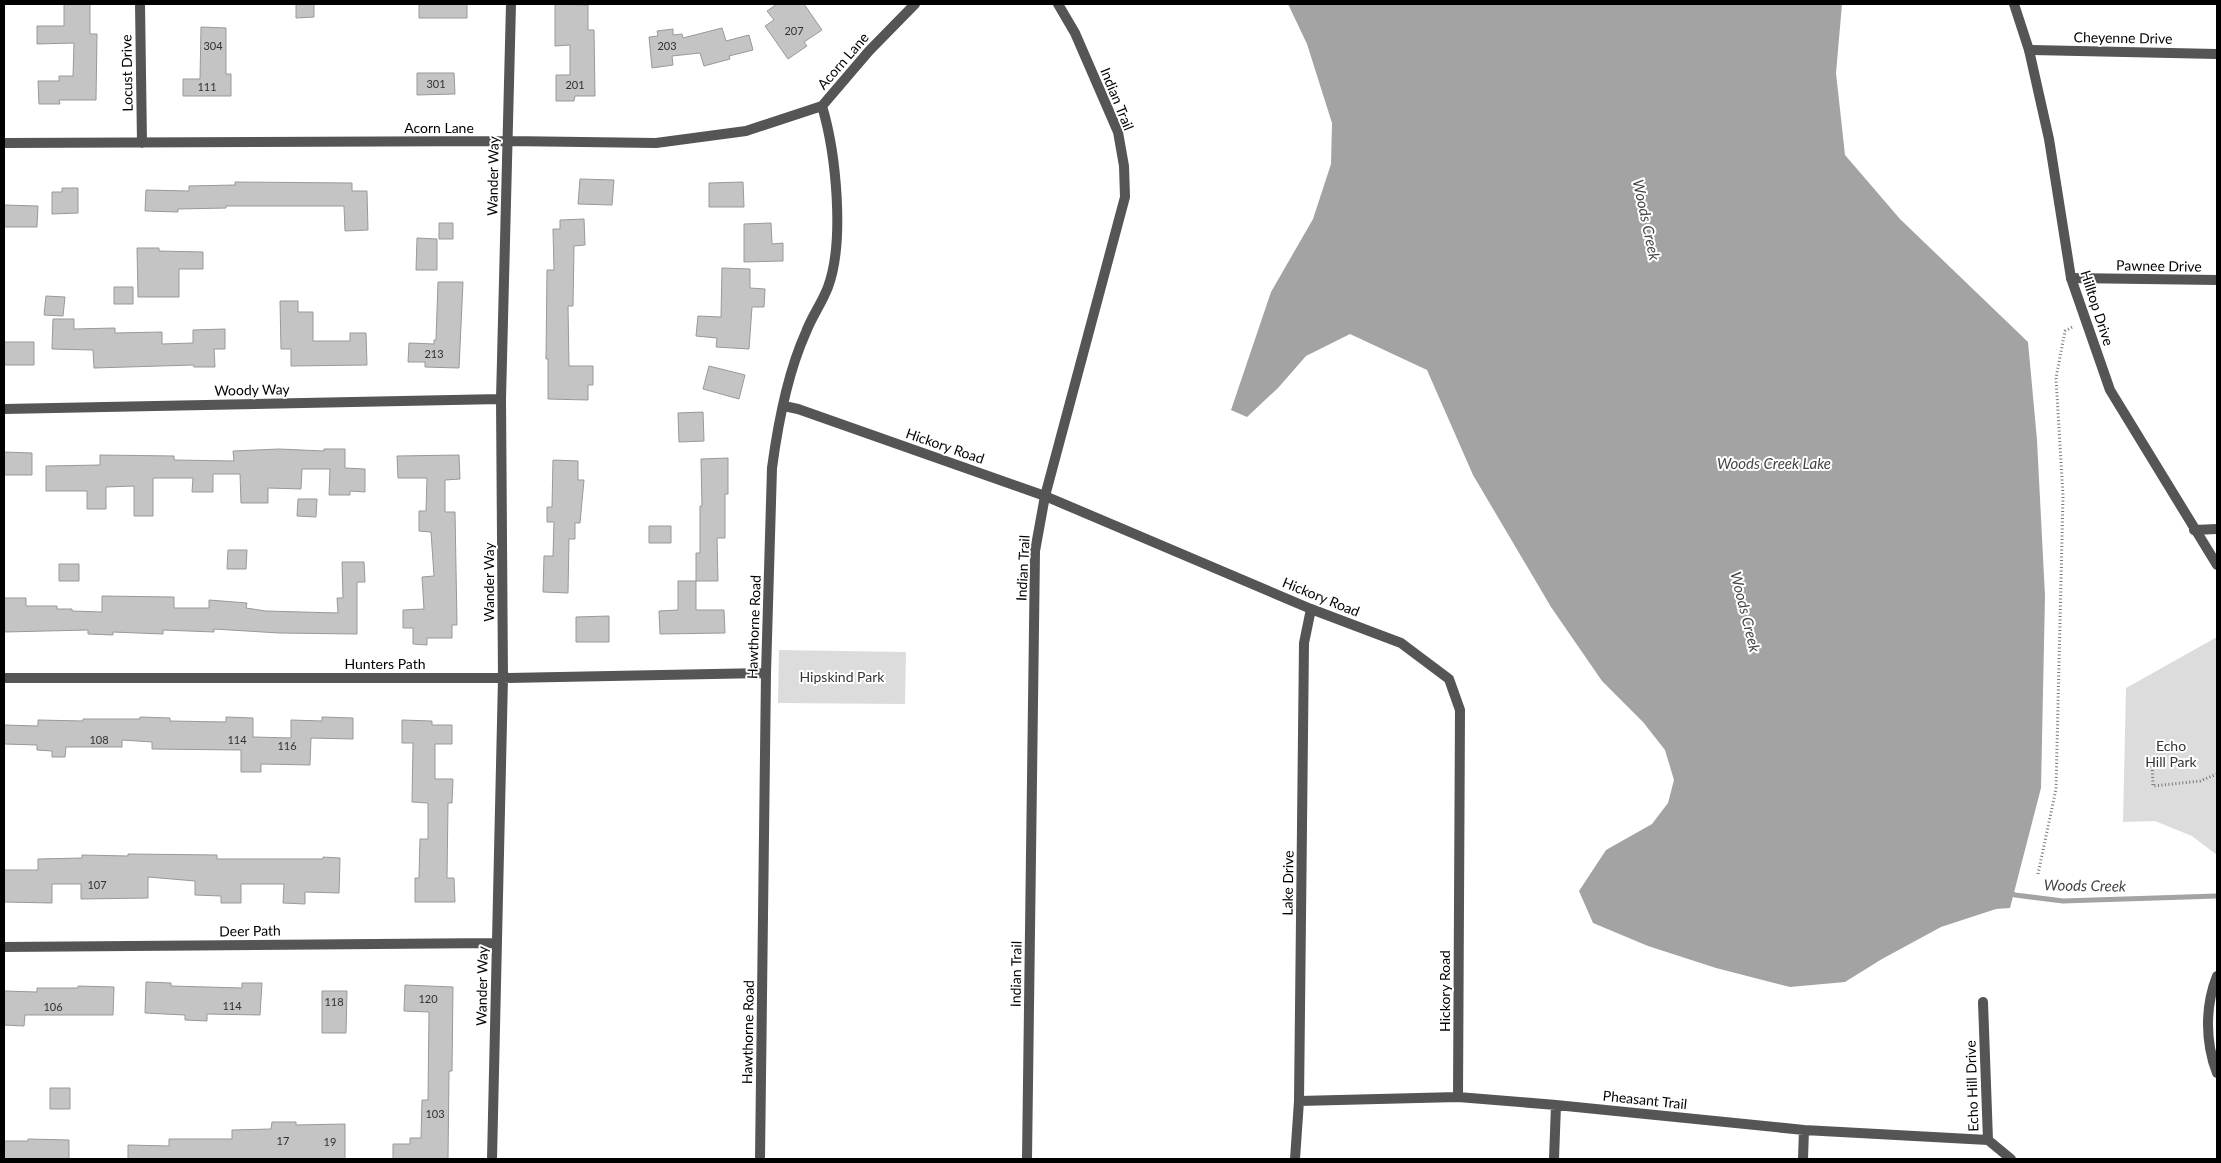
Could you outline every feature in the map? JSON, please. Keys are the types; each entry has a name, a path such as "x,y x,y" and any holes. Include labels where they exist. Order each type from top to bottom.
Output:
{"street":[{"name":"Locust Drive","path":"140,4 142,143"},
{"name":"Wander Way","path":"492,1159 503,678 501,399 511,4"},
{"name":"Acorn Lane","path":"4,143 508,141 656,143 746,131 822,106 869,51 915,4"},
{"name":"Indian Trail","path":"1027,1159 1035,551 1045,496 1125,197 1124,166 1118,132 1075,33 1058,4"},
{"name":"Hilltop Drive","path":"2014,4 2029,50 2049,139 2071,278 2110,390 2217,565"},
{"name":"Cheyenne Drive","path":"2029,50 2217,54"},
{"name":"Hawthorne Road","path":"760,1159 766,673 772,468 776,437 805,332 828,286 835,249 836,193 831,136 822,106"},
{"name":"Pawnee Drive","path":"2071,278 2217,280"},
{"name":"Woody Way","path":"4,409 501,399"},
{"name":"Hickory Road","path":"784,406 1045,496 1311,608 1401,643 1449,679 1460,710 1458,1097"},
{"path":"2194,530 2217,529"},
{"name":"Lake Drive","path":"1295,1159 1299,1101 1304,643 1311,608"},
{"name":"Hunters Path","path":"4,678 503,678 766,673"},
{"name":"Deer Path","path":"4,947 496,943"},
{"path":"2217,976 2213,986 2208,1013 2209,1041 2217,1073"},
{"name":"Echo Hill Drive","path":"1983,1002 1988,1140 2011,1159"},
{"name":"Pheasant Trail","path":"1299,1101 1458,1097 1804,1130 1988,1140"},
{"path":"1554,1159 1556,1105"},
{"path":"1803,1159 1804,1130"}],"path":[{"path":"2038,874 2056,789 2063,496 2056,378 2065,331 2086,320"},
{"path":"2152,763 2153,786 2200,781 2217,774"}],"green space":[{"name":"Echo Hill Park","path":"2217,637 2217,855 2192,836 2155,821 2123,822 2126,688"},
{"name":"Hipskind Park","path":"779,650 906,652 905,704 778,703"}],"water":[{"name":"Woods Creek Lake","path":"1288,4 1842,4 1836,73 1845,155 1900,219 2028,342 2037,440 2045,596 2041,788 2010,908 1996,909 1941,927 1882,959 1845,982 1790,987 1716,968 1648,946 1593,923 1579,891 1606,850 1652,824 1668,803 1674,780 1665,750 1643,722 1602,681 1551,607 1473,475 1427,370 1350,334 1306,356 1278,388 1247,417 1231,410 1271,292 1313,219 1331,164 1332,123 1307,44"}],"building":[{"path":"64,4 90,4 90,34 97,34 96,100 59,100 60,104 39,104 38,81 59,81 59,76 73,76 74,43 37,44 37,26 64,26"},
{"path":"296,4 314,4 314,17 296,18"},
{"path":"419,4 467,4 467,18 419,18"},
{"path":"555,4 588,5 588,30 594,30 595,96 575,96 574,101 556,101 556,75 570,75 570,45 555,46"},
{"path":"777,4 804,4 822,30 804,42 807,46 788,59 765,26 774,20 767,11"},
{"path":"201,27 226,28 226,74 231,74 231,96 183,96 183,79 200,79"},
{"path":"722,28 726,41 749,35 753,50 729,56 730,59 704,66 700,53 672,56 673,65 652,68 649,37 658,36 657,31 673,29 673,35 682,34 683,38"},
{"path":"417,73 454,73 455,94 417,95"},
{"path":"580,179 614,180 612,205 578,204"},
{"path":"235,182 352,183 352,191 367,191 368,230 345,231 344,206 226,206 226,208 178,209 178,212 145,211 146,190 189,191 189,186 235,185"},
{"path":"743,182 744,207 709,207 709,183"},
{"path":"62,188 78,188 78,213 52,214 52,192 62,192"},
{"path":"4,205 38,206 37,227 4,227"},
{"path":"584,219 585,245 574,246 573,306 568,306 569,366 593,366 593,385 588,385 588,400 548,399 548,359 546,359 547,270 554,270 553,229 560,229 560,220"},
{"path":"439,223 453,223 453,239 439,239"},
{"path":"771,223 772,244 783,243 783,261 744,262 744,224"},
{"path":"417,238 437,239 437,270 416,270"},
{"path":"137,248 159,248 159,251 203,252 203,269 179,269 179,297 138,297"},
{"path":"722,268 750,269 750,288 765,289 764,307 752,307 749,349 716,347 717,338 696,336 698,316 721,317"},
{"path":"438,282 463,282 459,368 425,367 425,362 408,362 409,343 434,344 434,340 436,340"},
{"path":"114,287 133,287 133,304 114,304"},
{"path":"46,296 65,297 63,316 44,315"},
{"path":"280,301 298,301 298,312 313,312 313,341 350,341 350,333 366,333 367,365 291,366 291,349 281,349"},
{"path":"53,319 74,319 74,329 115,328 115,333 162,332 162,344 193,343 193,330 225,329 225,349 214,349 215,367 194,367 193,365 94,368 93,350 52,349"},
{"path":"4,342 34,342 34,365 4,365"},
{"path":"709,366 745,375 739,399 703,389"},
{"path":"703,412 704,441 679,442 678,413"},
{"path":"279,449 324,451 324,449 345,449 345,468 365,469 365,492 350,491 350,495 329,495 330,469 302,469 301,489 268,488 268,503 241,503 240,474 213,474 213,492 192,492 193,478 153,478 153,516 134,516 134,486 106,487 106,509 87,509 87,491 46,491 46,466 100,465 100,455 174,456 174,460 234,461 233,451"},
{"path":"4,452 32,453 32,475 4,475"},
{"path":"459,455 460,479 445,480 445,512 455,512 457,625 452,625 452,638 427,638 427,645 413,644 413,628 403,628 403,610 424,609 422,577 434,576 431,532 419,531 419,511 426,511 427,478 398,478 397,456"},
{"path":"728,458 728,494 725,494 725,538 717,538 718,581 696,581 696,553 700,553 700,506 702,506 701,459"},
{"path":"553,460 578,461 578,480 584,480 580,523 575,523 575,539 569,539 568,593 543,592 544,556 553,556 554,522 547,522 547,507 552,507"},
{"path":"298,499 317,499 316,517 297,516"},
{"path":"649,526 671,526 671,543 649,543"},
{"path":"228,550 247,550 246,569 227,569"},
{"path":"342,562 364,562 365,582 357,582 357,634 279,633 214,629 214,632 163,630 163,634 113,632 113,635 88,634 88,630 4,632 4,598 26,598 26,606 57,606 57,609 72,609 72,611 102,612 102,596 174,597 174,608 209,608 209,600 247,603 246,608 266,611 338,613 337,598 343,598"},
{"path":"59,564 79,564 79,581 59,581"},
{"path":"678,581 696,581 696,610 724,610 725,633 660,634 659,611 678,610"},
{"path":"609,616 609,642 576,642 576,617"},
{"path":"140,717 170,718 170,721 226,722 226,717 253,718 253,737 291,738 291,720 322,721 322,717 353,718 353,739 311,738 310,765 261,764 261,772 241,772 241,750 152,749 152,742 122,740 122,747 66,747 65,757 52,757 52,751 37,750 37,745 4,744 4,725 38,726 38,720 83,721 83,719 140,719"},
{"path":"402,720 432,721 432,725 452,725 452,744 435,744 435,779 453,779 452,803 448,803 447,878 454,878 455,902 415,902 415,878 419,878 420,839 428,839 428,803 412,802 413,743 402,743"},
{"path":"128,854 217,855 217,859 340,858 339,893 305,892 305,904 283,903 284,884 241,884 241,903 221,903 221,896 195,895 195,881 148,877 148,898 81,899 81,884 52,884 52,903 4,902 4,870 38,870 38,859 82,858 82,855 128,856"},
{"path":"146,982 171,983 171,986 242,988 242,983 262,983 260,1015 207,1014 207,1021 185,1020 185,1015 145,1013"},
{"path":"405,985 453,987 452,1071 449,1071 448,1159 393,1159 393,1144 410,1144 410,1138 421,1138 422,1100 428,1100 429,1012 404,1011"},
{"path":"78,986 114,987 113,1015 25,1015 24,1026 4,1025 4,991 37,992 37,988 78,988"},
{"path":"322,991 347,991 346,1033 322,1033"},
{"path":"50,1088 70,1088 70,1109 50,1109"},
{"path":"272,1122 296,1122 296,1125 345,1124 345,1159 128,1159 128,1145 169,1146 169,1139 232,1139 232,1130 271,1129"},
{"path":"28,1139 69,1140 69,1159 4,1159 4,1141 28,1141"}],"waterway":[{"name":"Woods Creek","path":"2009,892 2015,895 2063,901 2217,896"}]}
